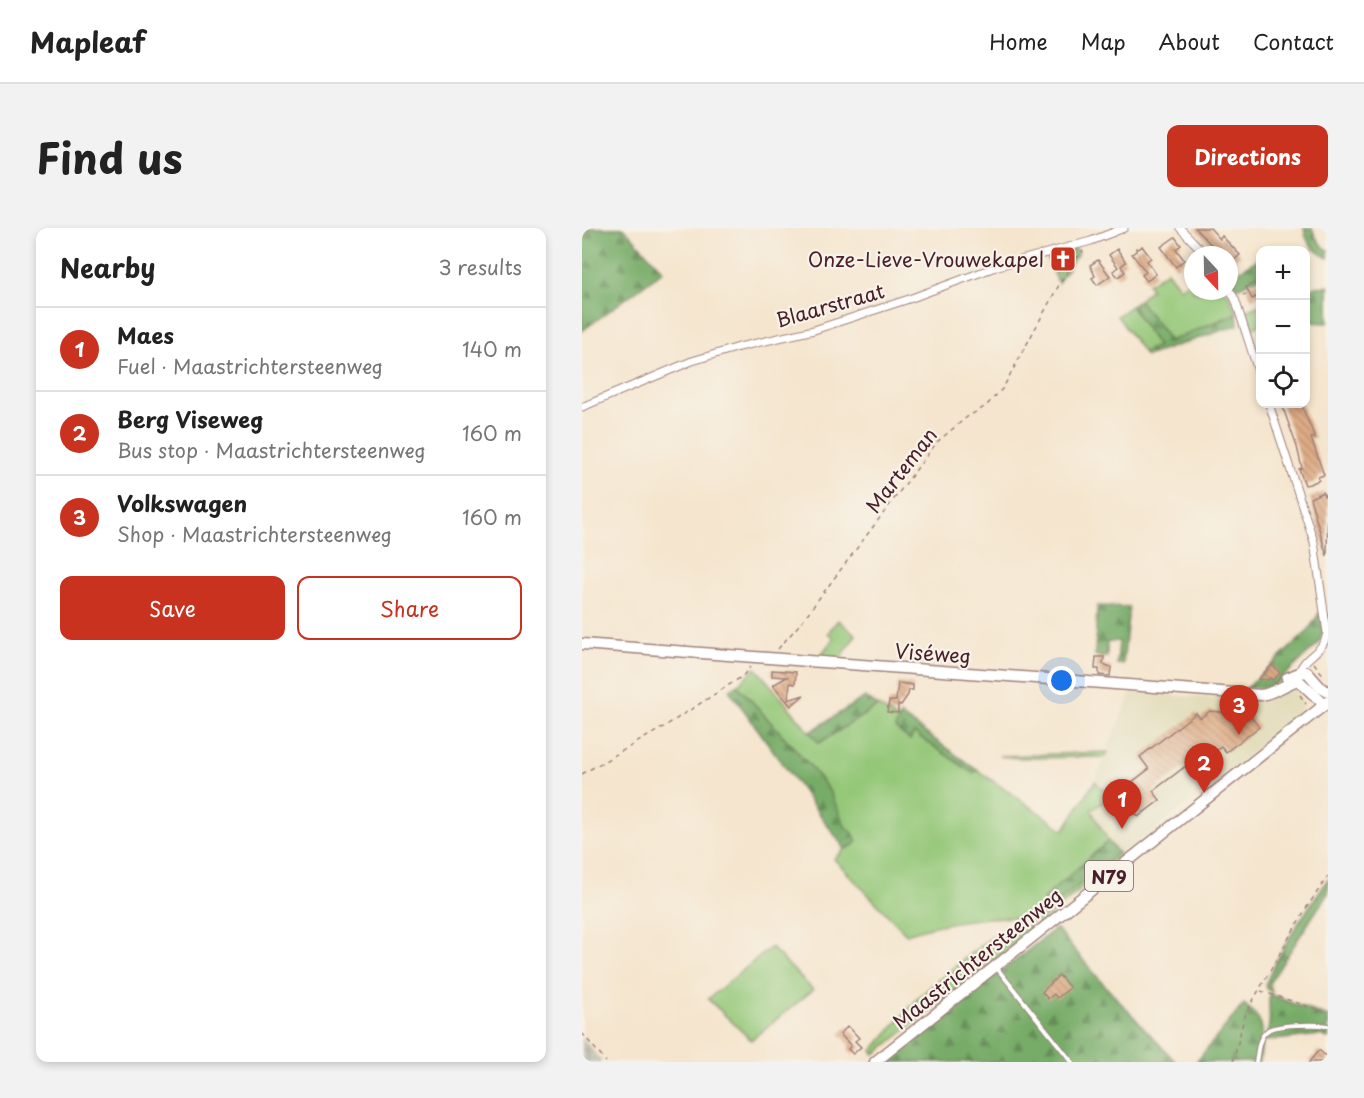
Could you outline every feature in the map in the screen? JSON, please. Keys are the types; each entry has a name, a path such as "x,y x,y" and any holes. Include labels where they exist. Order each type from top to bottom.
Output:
{"main road":[{"name":"Viséweg","path":"582,644 1261,695 1280,688 1286,678 1301,675"},
{"path":"1301,675 1328,692"},
{"path":"1301,675 1326,704"},
{"name":"Maastrichtersteenweg","path":"875,1062 1326,704"}],"street":[{"name":"Blaarstraat","path":"582,407 692,361 739,347 814,330 909,299 998,266 1091,242 1124,228"},
{"path":"1180,228 1197,246"},
{"path":"1235,300 1256,365"},
{"path":"1270,408 1314,542 1327,633 1323,646 1311,658 1301,675"}],"lane":[{"path":"995,966 1072,1062"},
{"path":"1256,1062 1260,1041 1267,1030 1277,1027 1328,1026"}],"path":[{"name":"Marteman","path":"770,658 799,625 937,442 967,417 986,406 1002,388 1071,265 1091,242"},
{"path":"1243,296 1250,294"},
{"path":"582,774 662,728 743,676 751,665 753,657"},
{"path":"1311,658 1327,681"},
{"path":"1304,710 1306,704"},
{"path":"1233,1062 1244,1018 1305,910 1328,876"},
{"path":"1260,990 1328,1013"},
{"path":"582,1033 606,1062"}],"shaded area":[{"path":"1289,690 1295,690 1303,703 1300,715 1121,856 1118,853 1108,841 1090,810 1110,798 1095,781 1131,693 1264,701"},
{"path":"582,1038 602,1062 582,1062"}],"green space":[{"path":"582,228 624,228 663,271 582,331"},
{"path":"1304,228 1312,228 1322,246 1328,250 1328,258 1312,246"},
{"path":"1077,249 1078,253 1058,283 1047,257"},
{"path":"1256,260 1256,279 1238,288 1238,271"},
{"path":"1167,271 1180,288 1184,285 1184,300 1231,300 1237,313 1170,341 1139,300 1151,289 1148,284"},
{"path":"1328,286 1328,323 1310,322 1310,288"},
{"path":"1139,300 1170,341 1237,313 1238,325 1146,356 1143,352 1158,346 1131,306"},
{"path":"1131,306 1158,346 1143,352 1117,316"},
{"path":"1256,307 1256,327 1248,330 1244,312"},
{"path":"1097,606 1129,607 1123,664 1117,664 1119,641 1107,642 1107,657 1095,655"},
{"path":"1320,612 1323,631 1319,643 1270,687 1247,688 1307,632"},
{"path":"838,620 856,635 841,658 820,656 834,638 828,633"},
{"path":"756,668 819,743 878,706 899,720 895,728 910,739 914,733 973,773 977,770 1064,830 1095,781 1110,798 1091,810 1108,841 1089,858 1051,907 1118,853 1121,856 1039,924 1026,920 992,918 954,922 906,934 834,859 852,846 853,833 846,828 812,768 737,685"},
{"path":"737,685 812,768 830,792 846,828 853,833 857,841 852,846 845,849 729,690"},
{"path":"865,697 878,706 819,743 810,732"},
{"path":"901,715 977,770 973,773 914,733 910,740 895,728"},
{"path":"1108,752 1104,757 1018,758 1000,756"},
{"path":"1108,841 1118,853 1051,908 1043,899"},
{"path":"1328,879 1328,893 1270,982 1272,992 1268,990 1265,985 1278,958"},
{"path":"1024,924 1035,928 875,1054 872,1051 919,997 960,962 988,940"},
{"path":"1056,928 1106,987 1176,1062 887,1062"},
{"path":"771,947 813,990 751,1040 708,999"},
{"path":"1269,994 1328,1017 1328,1038 1320,1035 1264,1041 1269,1022"},
{"path":"1244,1004 1261,1023 1260,1062 1196,1062"}],"building":[{"path":"1195,228 1210,228 1220,239 1222,236 1231,246 1212,246"},
{"path":"1175,237 1181,245 1176,249 1184,260 1176,267 1161,247"},
{"path":"1142,246 1151,258 1147,261 1156,274 1147,281 1142,275 1146,272 1132,254 1136,248 1139,249"},
{"path":"1117,249 1126,262 1121,266 1125,272 1118,277 1113,271 1118,267 1109,255"},
{"path":"1098,260 1110,276 1097,285 1092,278 1095,276 1090,265"},
{"path":"1256,282 1256,297 1252,299 1246,287"},
{"path":"1283,408 1303,408 1315,438 1311,438 1324,475 1318,477 1319,480 1305,485 1299,469 1302,468"},
{"path":"1323,492 1324,496 1328,494 1327,556 1310,498"},
{"path":"1096,657 1104,657 1103,664 1111,667 1110,676 1099,675 1099,669 1095,669"},
{"path":"1272,665 1280,673 1273,680 1258,679"},
{"path":"772,670 796,672 795,684 790,683 788,700 804,695 791,706 773,685 787,677 772,676"},
{"path":"898,683 913,685 913,690 909,690 901,705 898,704 898,713 887,712 889,701 896,701"},
{"path":"1246,710 1259,727 1226,752 1221,746 1211,755 1207,750 1153,791 1160,800 1138,817 1119,792 1149,769 1140,757 1196,713 1200,718 1210,711 1241,714"},
{"path":"1059,975 1070,988 1057,998 1054,994 1048,999 1042,992"},
{"path":"848,1026 859,1038 855,1041 861,1047 853,1054 848,1049 851,1046 840,1034"},
{"path":"1319,1050 1328,1058 1328,1062 1309,1062"}],"place":[{"name":"Onze-Lieve-Vrouwekapel","path":"1063,259"},
{"name":"Volkswagen","path":"1239,735"},
{"name":"Berg Viseweg","path":"1204,793"},
{"name":"Maes","path":"1122,829"}]}
